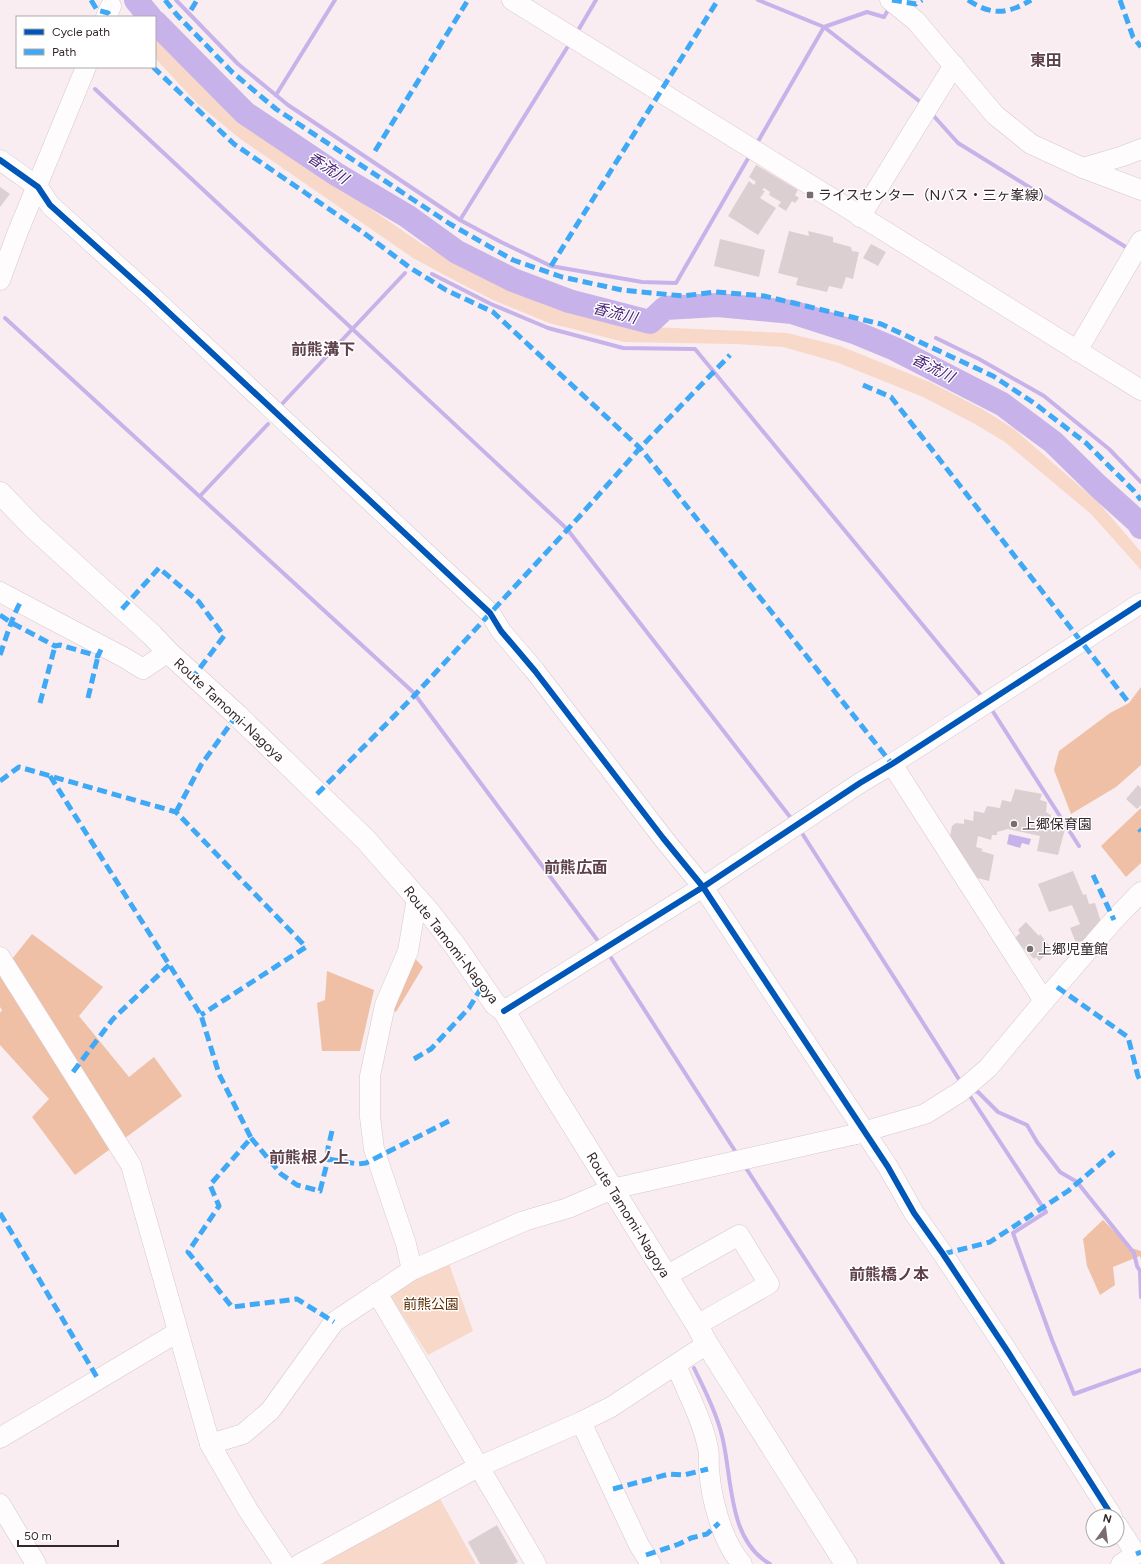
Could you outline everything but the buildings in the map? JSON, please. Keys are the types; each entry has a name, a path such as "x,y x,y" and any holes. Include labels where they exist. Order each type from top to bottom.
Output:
{"main road":[{"name":"Route Tamomi-Nagoya","path":"0,493 34,528 152,635 168,652 237,715 366,840 417,898 456,946 495,1004 504,1011 697,1325 707,1344 846,1564"}],"street":[{"path":"512,0 1141,390"},
{"path":"890,0 916,21 954,65 964,80 995,114 1031,144 1083,168 1141,190"},
{"path":"860,217 954,65"},
{"path":"0,280 86,68"},
{"path":"1083,168 1124,156 1141,149"},
{"path":"0,160 38,186 50,205 149,294 490,613 501,630 540,677 663,838 703,887 888,1167 914,1213 1008,1352 1107,1508"},
{"path":"1077,351 1141,242"},
{"path":"0,592 143,669 168,652"},
{"path":"504,1011 703,887 854,787 1141,603"},
{"path":"892,764 1044,1001"},
{"path":"210,1444 243,1434 270,1411 334,1322 412,1270 524,1221 568,1208 612,1189 865,1132 925,1114 960,1092 988,1068 1114,920 1141,892"},
{"path":"412,1270 406,1244 374,1149 370,1117 370,1076 385,1005 408,951 417,898"},
{"path":"0,957 131,1165 210,1444 248,1510 284,1564"},
{"path":"666,1276 739,1236 769,1284 697,1325"},
{"path":"378,1293 478,1467 536,1564"},
{"path":"0,1438 91,1382 178,1332"},
{"path":"300,1564 478,1467 581,1422 611,1407 707,1344"},
{"path":"676,1365 702,1427 709,1449 708,1469 719,1523 737,1559 742,1564"},
{"path":"581,1422 640,1545 651,1564"},
{"path":"0,1504 36,1564"},
{"path":"1121,1564 1136,1554 1125,1537"}],"green space":[{"path":"156,36 207,91 250,126 422,244 501,286 553,308 628,326 787,333 840,346 930,382 984,410 1014,429 1099,503 1141,552 1141,570 1091,514 1005,442 975,424 923,397 836,362 783,347 736,344 624,342 549,323 493,300 413,258 239,138 197,103 156,59"},
{"name":"前熊公園","path":"449,1264 473,1331 428,1355 389,1294 417,1275"},
{"path":"440,1499 476,1564 324,1564 323,1562"}],"shaded area":[{"path":"1141,687 1141,765 1116,787 1071,814 1054,770 1059,751 1110,713 1129,703"},
{"path":"1141,808 1141,863 1126,877 1101,846"},
{"path":"1009,834 1031,839 1029,845 1022,843 1020,848 1007,844"},
{"path":"32,934 103,987 79,1016 129,1077 154,1057 182,1096 75,1175 32,1117 49,1099 0,1045 0,1013 2,1010 0,1007 0,974"},
{"path":"408,951 423,967 396,1012 385,1005"},
{"path":"327,971 374,990 360,1051 322,1051 317,1003 325,1000"},
{"path":"1103,1220 1131,1248 1141,1251 1141,1260 1140,1256 1113,1267 1115,1285 1100,1295 1087,1266 1083,1239"}],"waterway":[{"name":"香流川","path":"136,0 149,16"},
{"path":"176,0 238,64 288,105 460,220 551,266 642,282 676,283 750,155"},
{"path":"276,95 335,0"},
{"path":"576,34 596,0"},
{"path":"758,0 824,27 923,104"},
{"path":"756,145 824,27 867,12 884,17 888,10"},
{"name":"香流川","path":"156,23 245,113 336,174 407,216 457,252 513,280 569,301 650,322 665,308 718,305 792,312 854,332 895,349 1002,404 1053,442 1138,522 1141,527"},
{"path":"460,220 570,43"},
{"path":"95,89 567,529 794,822"},
{"path":"931,113 958,143 1129,249"},
{"path":"281,405 405,273"},
{"path":"432,274 491,304 548,328 623,348 695,349 983,698"},
{"path":"5,318 413,692 601,945"},
{"path":"936,338 979,359 1044,396 1109,449 1141,482"},
{"path":"200,496 268,424"},
{"path":"990,707 1079,846"},
{"path":"800,830 962,1084"},
{"path":"608,953 737,1154"},
{"path":"972,1090 978,1092 998,1112 1027,1125 1037,1142 1060,1172 1077,1182 1134,1253 1137,1266 1140,1271 1141,1297"},
{"path":"968,1093 1046,1212 1013,1233 1052,1340 1074,1394 1141,1370"},
{"path":"744,1165 1003,1564"},
{"path":"694,1368 719,1424 738,1522 745,1539 756,1553 770,1564"}],"marked path":[{"path":"91,0 97,10 108,13 110,16"},
{"path":"165,0 177,15 232,72 276,109 450,224 513,260 562,277 622,290 683,296 716,292 764,296 881,324 993,376 1034,403 1086,443 1134,491 1141,500"},
{"path":"191,10 197,0"},
{"path":"375,151 468,0"},
{"path":"551,266 718,0"},
{"path":"892,0 916,4 922,0"},
{"path":"968,0 992,11 1015,8 1031,0"},
{"path":"1120,0 1133,37 1141,47"},
{"path":"154,68 234,144 361,231 409,267 446,290 493,312 640,448 892,764"},
{"path":"317,794 413,697 579,517 640,448 730,355"},
{"path":"863,385 891,397 1129,703"},
{"path":"122,609 159,568 199,602 224,636 194,676"},
{"path":"0,655 11,622 20,603"},
{"path":"0,615 55,646 60,645 98,656 102,647"},
{"path":"40,703 55,646"},
{"path":"88,698 98,656"},
{"path":"176,812 201,765 237,715"},
{"path":"0,781 19,767 176,812 306,947 201,1015"},
{"path":"50,776 201,1015 219,1074 251,1138 210,1185 219,1206 188,1252 232,1307 297,1299 334,1322"},
{"path":"1093,875 1114,920"},
{"path":"73,1072 113,1019 169,965"},
{"path":"414,1059 431,1049 469,1008 483,985"},
{"path":"1057,987 1128,1037 1138,1076 1141,1082"},
{"path":"332,1131 328,1148 328,1159 358,1164 366,1163 449,1121"},
{"path":"251,1138 281,1174 297,1185 320,1191 328,1159"},
{"path":"943,1254 990,1242 1068,1191 1114,1152"},
{"path":"0,1213 98,1379"},
{"path":"613,1489 669,1474 684,1475 708,1469"},
{"path":"646,1555 679,1544 691,1538 707,1534 719,1523"},
{"path":"1136,1554 1141,1552"}],"cycle path":[{"path":"0,160 38,187 50,205 149,294 490,613 501,631 535,671 663,838 703,887 888,1167 914,1213 1008,1352 1107,1508"},
{"path":"504,1011 703,887 860,783 892,764 1141,603"}],"place":[{"name":"ライスセンター（Nバス・三ヶ峯線）","path":"810,195"},
{"name":"上郷保育園","path":"1014,824"},
{"name":"上郷児童館","path":"1030,949"}],"district":[{"name":"東田","path":"1046,60"},
{"name":"前熊溝下","path":"323,349"},
{"name":"前熊広面","path":"576,867"},
{"name":"前熊根ノ上","path":"309,1157"},
{"name":"前熊橋ノ本","path":"889,1274"}]}
